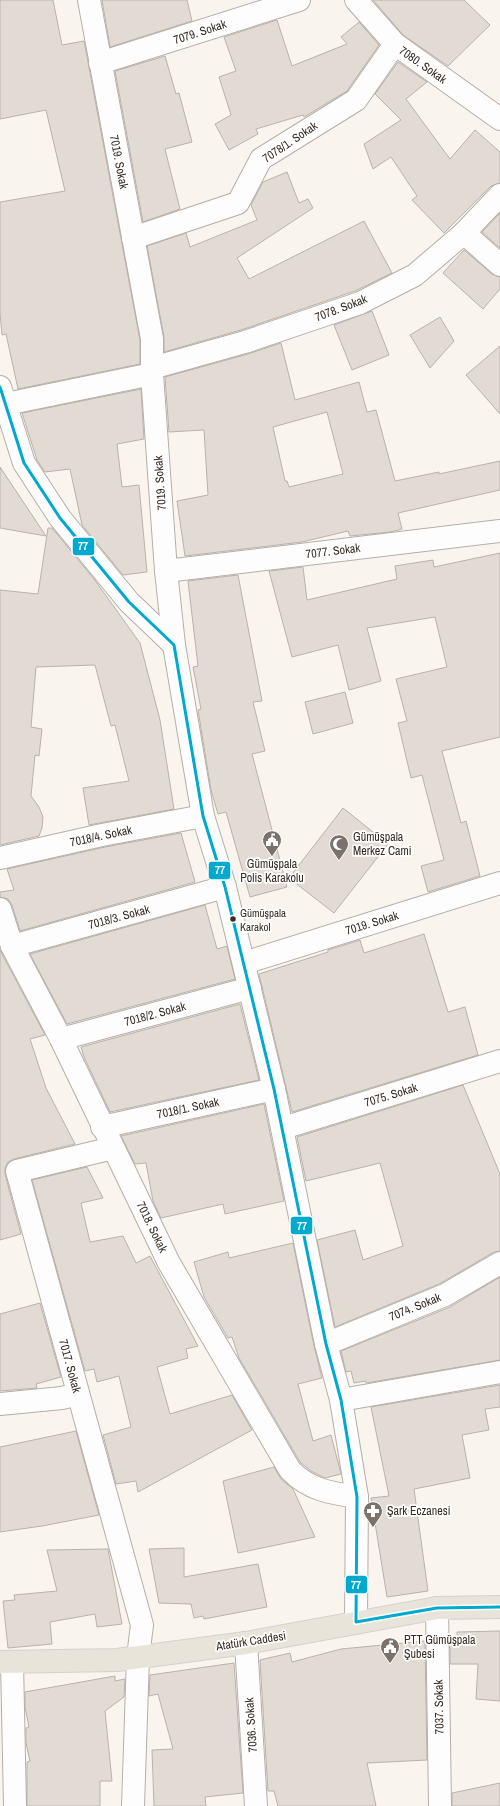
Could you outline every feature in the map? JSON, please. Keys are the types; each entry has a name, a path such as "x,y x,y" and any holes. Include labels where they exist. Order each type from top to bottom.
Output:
{"main road":[{"name":"Atatürk Caddesi","path":"6,1662 117,1660 246,1643 437,1608 500,1607"}],"street":[{"name":"7019. Sokak","path":"89,0 152,339 152,371 166,571 174,645 203,816 225,887 274,1089 326,1344 341,1400 357,1497 356,1622"},
{"name":"7079. Sokak","path":"100,63 299,0"},
{"name":"7080. Sokak","path":"356,0 395,44 500,119"},
{"name":"7078/1. Sokak","path":"133,238 238,204 261,159 356,100 395,44"},
{"name":"7078. Sokak","path":"3,396 152,371 245,342 360,303 415,275 464,232 500,195"},
{"path":"464,232 500,265"},
{"path":"3,396 24,463 60,518 128,602 174,645"},
{"name":"7077. Sokak","path":"166,571 500,531"},
{"name":"7018/4. Sokak","path":"0,858 102,835 203,816"},
{"name":"7019. Sokak","path":"244,963 500,883"},
{"name":"7018/3. Sokak","path":"12,946 225,887"},
{"name":"7018. Sokak","path":"0,909 12,946 61,1038 102,1127 170,1263 290,1470 306,1485 334,1493 357,1497"},
{"name":"7018/2. Sokak","path":"61,1038 250,988"},
{"name":"7075. Sokak","path":"282,1128 500,1061"},
{"name":"7018/1. Sokak","path":"102,1127 274,1089"},
{"name":"7017. Sokak","path":"113,1148 17,1171 142,1625 138,1657 134,1806"},
{"name":"7074. Sokak","path":"326,1344 445,1295 500,1264"},
{"path":"341,1400 500,1372"},
{"path":"0,1404 62,1398 78,1394"},
{"name":"7037. Sokak","path":"437,1608 440,1806"},
{"name":"7036. Sokak","path":"246,1643 256,1806"},
{"path":"6,1662 15,1806"}],"building":[{"path":"0,0 53,0 62,45 84,41 140,340 140,364 18,389 6,334 2,335 0,313 0,202 65,191 46,110 0,119"},
{"path":"102,0 187,0 192,21 110,47"},
{"path":"373,0 464,0 490,25 448,66 403,35"},
{"path":"277,20 292,66 347,44 341,37 359,22 379,45 347,91 304,117 303,115 256,129 258,134 229,150 215,124 231,115 219,77 236,71 224,37"},
{"path":"165,56 176,94 179,93 192,142 165,149 180,209 143,222 115,71"},
{"path":"398,62 427,82 406,99 450,159 475,130 500,152 500,183 491,186 444,233 412,200 417,196 391,157 373,169 364,144 401,120 375,94"},
{"path":"287,172 299,203 308,199 313,208 237,258 249,279 364,221 392,273 355,291 241,330 164,352 164,337 147,246 186,233 190,247 257,220 251,205 263,182"},
{"path":"500,213 500,248 482,232"},
{"path":"464,250 492,274 500,277 500,289 483,309 443,273"},
{"path":"372,311 389,355 352,370 334,325"},
{"path":"440,317 454,341 430,368 410,335"},
{"path":"281,343 295,400 359,382 367,412 376,410 395,481 439,472 439,474 500,461 500,490 398,513 402,529 390,532 350,536 348,531 302,542 185,556 177,501 208,495 204,430 169,432 165,377 248,354","holes":["327,412 343,474 289,487 287,481 285,481 273,427"]},
{"path":"500,346 500,414 466,375"},
{"path":"141,389 144,439 117,444 122,487 139,485 147,572 123,575 82,525 70,469 45,472 37,460 22,413"},
{"path":"0,467 46,536 0,528"},
{"path":"48,528 52,528 94,579 140,643 160,720 174,809 89,825 83,788 129,781 115,725 111,726 95,665 36,667 31,727 42,729 39,756 35,755 31,796 39,807 43,817 42,828 39,836 0,845 0,590 38,594"},
{"path":"500,553 500,737 442,751 461,823 466,821 480,876 428,892 421,866 444,860 422,775 411,778 398,723 407,721 396,679 447,667 435,617 367,628 381,681 349,690 338,645 292,657 269,571 303,567 307,600 397,579 395,566 433,560 434,567"},
{"path":"238,575 262,701 253,702 265,751 252,754 287,887 250,897 226,812 218,814 211,790 198,710 201,709 193,667 198,666 188,581"},
{"path":"345,692 353,723 313,734 305,702"},
{"name":"Gümüşpala Merkez Cami","path":"343,808 388,844 334,913 289,878"},
{"path":"181,833 195,882 20,931 12,905 8,899 0,897 0,892 14,890 7,869 105,847"},
{"path":"205,905 217,949 227,946 235,979 67,1024 30,954"},
{"path":"424,934 448,1012 465,1007 478,1055 292,1112 259,974 360,940 364,953"},
{"path":"0,950 45,1035 30,1039 46,1088 75,1144 14,1159 8,1162 5,1168 5,1174 21,1234 0,1240"},
{"path":"240,1004 259,1080 110,1112 84,1057 81,1047"},
{"path":"463,1085 500,1174 500,1251 494,1252 439,1284 335,1327 317,1240 355,1230 363,1260 403,1246 380,1163 306,1181 297,1137"},
{"path":"264,1104 284,1201 225,1214 223,1204 161,1218 153,1201 146,1163 135,1164 121,1136"},
{"path":"87,1167 103,1198 81,1203 90,1242 123,1236 136,1263 150,1256 198,1346 186,1349 188,1358 157,1367 170,1414 232,1395 252,1430 138,1492 136,1481 116,1484 103,1435 131,1427 119,1376 97,1382 94,1369 85,1371 32,1180"},
{"path":"293,1243 322,1378 298,1384 313,1441 331,1435 341,1474 325,1478 311,1471 300,1462 239,1358 232,1337 228,1338 204,1297 194,1262 228,1252 229,1258"},
{"path":"500,1277 500,1360 366,1383 366,1381 354,1383 351,1371 346,1372 341,1351 450,1307"},
{"path":"40,1303 61,1377 36,1384 37,1388 0,1391 0,1314"},
{"path":"500,1385 500,1407 485,1409 489,1430 462,1435 470,1478 414,1489 428,1591 387,1597 371,1498 389,1496 371,1407"},
{"path":"76,1431 99,1515 0,1532 0,1447"},
{"path":"274,1467 281,1479 293,1489 315,1537 238,1553 223,1481"},
{"path":"184,1548 184,1577 258,1564 267,1607 204,1619 203,1616 194,1618 191,1604 159,1603 149,1549"},
{"path":"108,1549 122,1624 97,1627 95,1614 50,1622 52,1644 8,1648 3,1601 15,1600 14,1595 57,1591 47,1550"},
{"path":"500,1631 500,1701 476,1699 478,1664 450,1664 450,1639 457,1638 457,1632"},
{"path":"425,1641 427,1760 367,1763 376,1806 278,1806 274,1791 268,1791 260,1660 290,1653 292,1662 341,1649"},
{"path":"234,1663 243,1793 205,1797 206,1806 154,1806 152,1750 173,1749 158,1694 149,1696 150,1675"},
{"path":"115,1676 115,1681 125,1679 124,1697 105,1711 112,1781 100,1781 100,1806 27,1806 27,1762 30,1761 26,1743 26,1728 29,1727 25,1707 25,1692"},
{"path":"500,1783 500,1806 452,1806 452,1793"}],"transit line":[{"name":"77","path":"0,387 24,463 60,518 129,602 174,645 203,816 225,887 274,1089 326,1344 341,1400 357,1497 356,1622 437,1608 500,1607"}],"place":[{"name":"Gümüşpala Polis Karakolu","path":"272,857"},
{"name":"Gümüşpala Merkez Cami","path":"339,861"},
{"name":"Gümüşpala Karakol","path":"233,919"},
{"name":"Şark Eczanesi","path":"373,1528"},
{"name":"PTT Gümüşpala Şubesi","path":"390,1664"}]}
